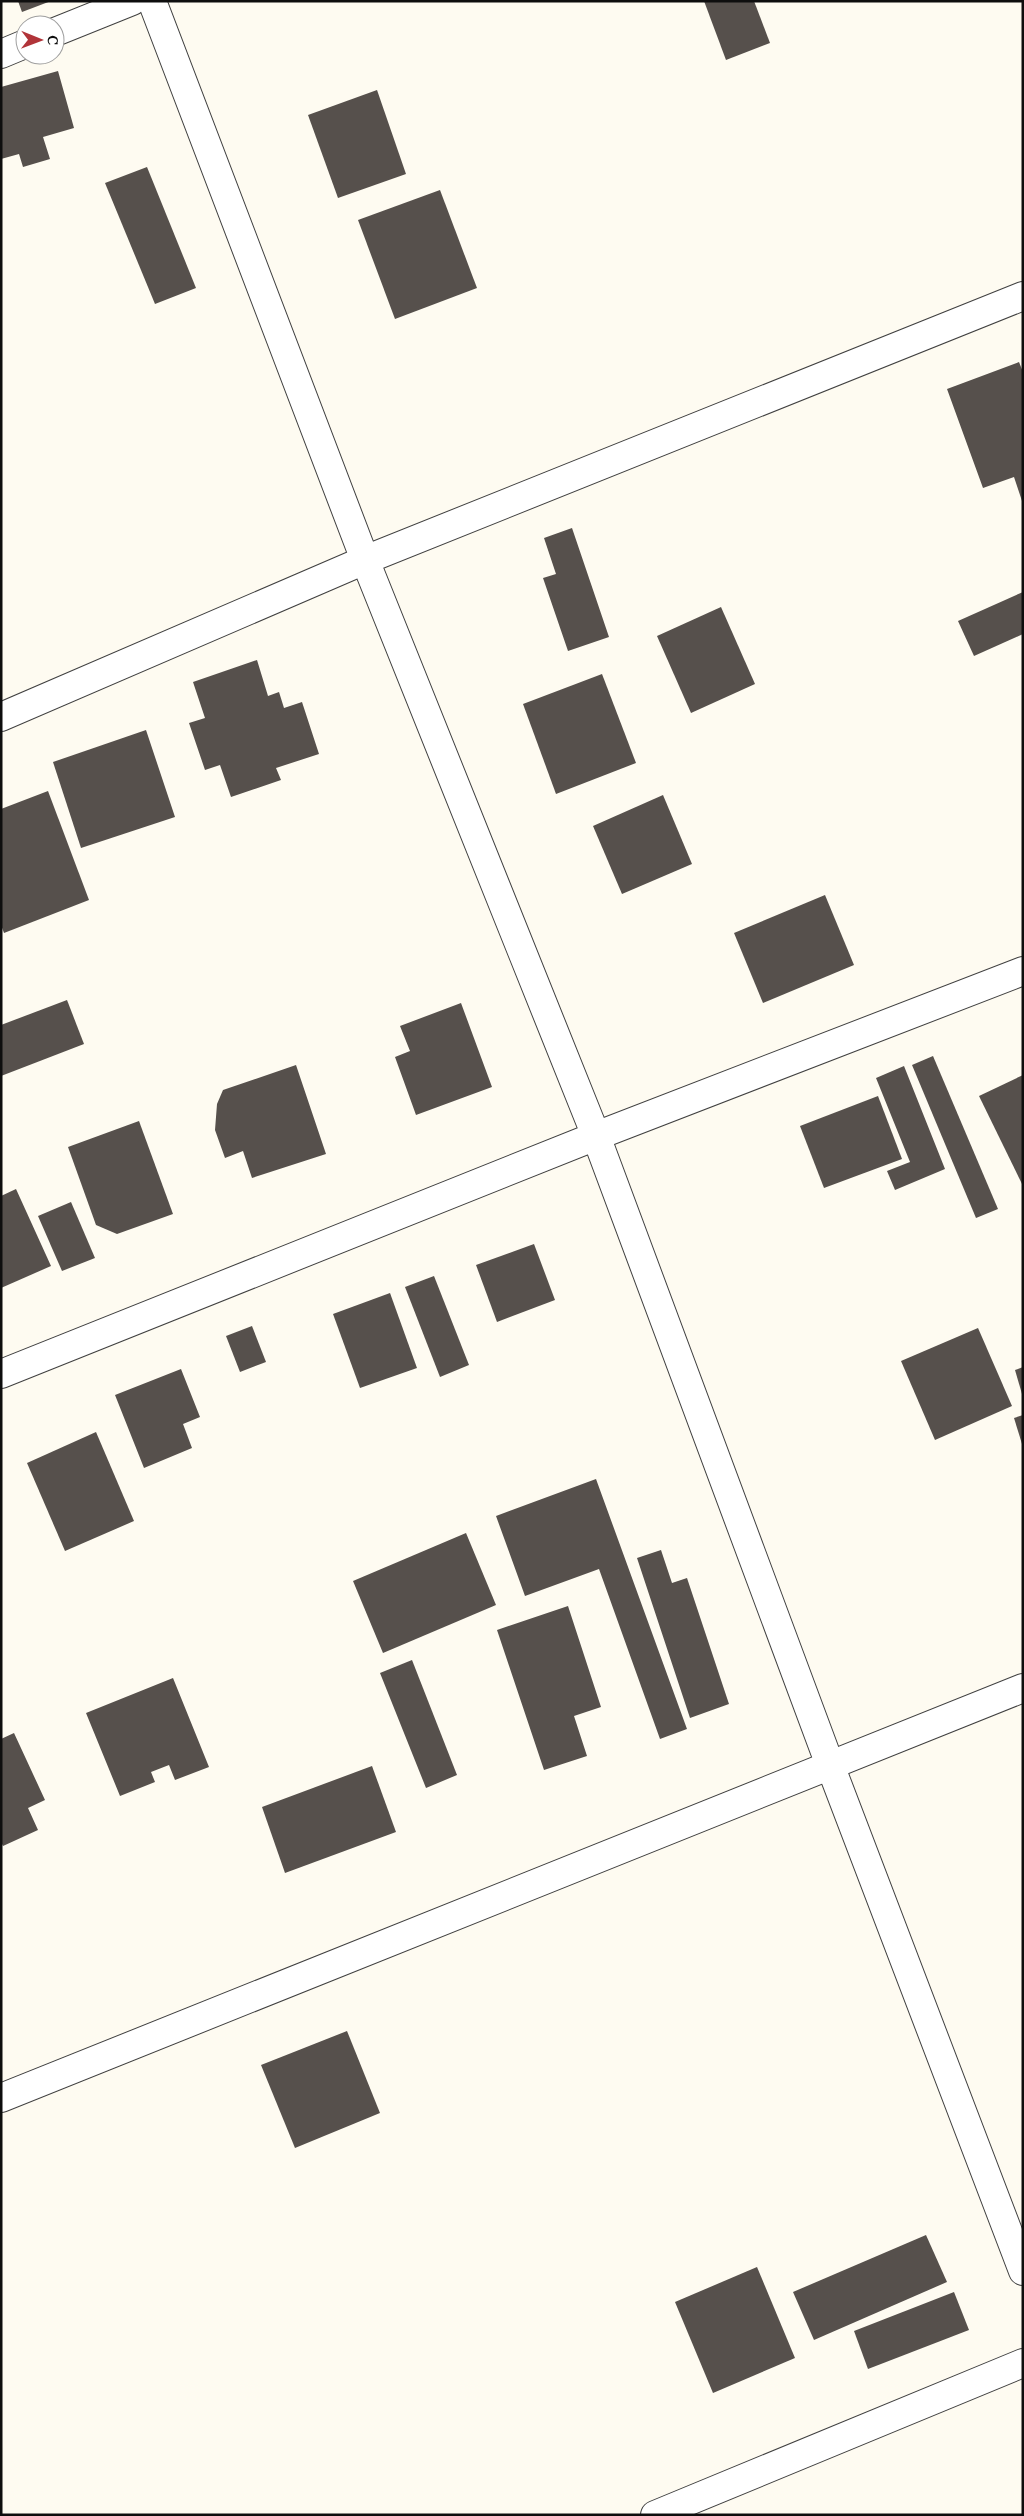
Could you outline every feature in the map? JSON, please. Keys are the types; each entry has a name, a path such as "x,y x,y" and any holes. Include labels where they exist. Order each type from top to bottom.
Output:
{"street":[{"path":"65,28 132,1"},
{"path":"152,1 365,560 596,1136 830,1765 1023,2271"},
{"path":"1,54 15,48"},
{"path":"1,717 365,560 1023,296"},
{"path":"1,1374 596,1136 1023,972"},
{"path":"1,2098 1023,1688"},
{"path":"655,2515 1023,2363"}],"building":[{"path":"18,1 51,1 22,12"},
{"path":"704,1 754,1 770,43 726,60"},
{"path":"58,71 74,128 43,137 50,159 23,167 19,154 1,159 1,87"},
{"path":"377,90 406,174 338,198 308,115"},
{"path":"147,167 196,288 155,304 105,183"},
{"path":"440,190 477,288 395,319 358,220"},
{"path":"1019,362 1023,372 1022,501 1014,477 983,488 947,389"},
{"path":"572,528 609,637 568,651 543,578 556,574 544,538"},
{"path":"1023,592 1023,634 974,656 958,621"},
{"path":"721,607 755,684 691,713 657,636"},
{"path":"257,660 268,696 279,692 284,708 302,702 319,754 276,768 281,780 231,797 220,765 205,770 189,723 205,718 193,682"},
{"path":"602,674 636,763 556,794 523,704"},
{"path":"146,730 175,817 81,848 53,762"},
{"path":"48,791 89,900 4,933 1,925 1,809"},
{"path":"663,795 692,864 622,894 593,826"},
{"path":"825,895 854,965 763,1003 734,933"},
{"path":"67,1000 84,1044 1,1076 1,1025"},
{"path":"461,1003 492,1087 416,1115 395,1057 410,1051 400,1026"},
{"path":"933,1056 998,1209 976,1218 912,1065"},
{"path":"296,1065 326,1154 252,1178 243,1151 225,1158 215,1130 217,1104 223,1090"},
{"path":"904,1066 945,1169 895,1190 887,1171 910,1162 876,1078"},
{"path":"1023,1075 1023,1186 979,1096"},
{"path":"878,1096 902,1159 824,1188 800,1126"},
{"path":"139,1121 173,1214 117,1234 96,1225 68,1147"},
{"path":"16,1189 51,1266 1,1288 1,1196"},
{"path":"71,1202 95,1258 62,1271 38,1216"},
{"path":"534,1244 555,1300 497,1322 476,1265"},
{"path":"434,1276 469,1365 440,1377 405,1287"},
{"path":"390,1293 417,1368 360,1388 333,1314"},
{"path":"252,1326 266,1362 240,1372 226,1336"},
{"path":"978,1328 1012,1406 935,1440 901,1361"},
{"path":"1023,1367 1023,1394 1022,1394 1015,1370"},
{"path":"181,1369 200,1417 183,1424 192,1448 144,1468 115,1395"},
{"path":"1023,1415 1023,1444 1022,1444 1014,1418"},
{"path":"96,1432 134,1521 65,1551 27,1463"},
{"path":"596,1479 687,1729 660,1739 599,1569 525,1596 496,1516"},
{"path":"466,1533 496,1605 383,1653 353,1581"},
{"path":"661,1550 672,1583 687,1578 729,1704 690,1718 637,1558"},
{"path":"568,1606 601,1707 574,1716 587,1756 544,1770 497,1630"},
{"path":"412,1660 457,1775 426,1788 380,1673"},
{"path":"173,1678 209,1767 175,1780 169,1765 151,1772 155,1782 120,1796 86,1713"},
{"path":"14,1733 45,1800 28,1808 38,1830 3,1846 1,1842 1,1739"},
{"path":"372,1766 396,1832 285,1873 262,1807"},
{"path":"347,2031 380,2113 295,2148 261,2065"},
{"path":"926,2235 947,2282 814,2340 793,2292"},
{"path":"757,2267 795,2358 713,2393 675,2302"},
{"path":"954,2292 969,2330 868,2369 854,2331"}]}
